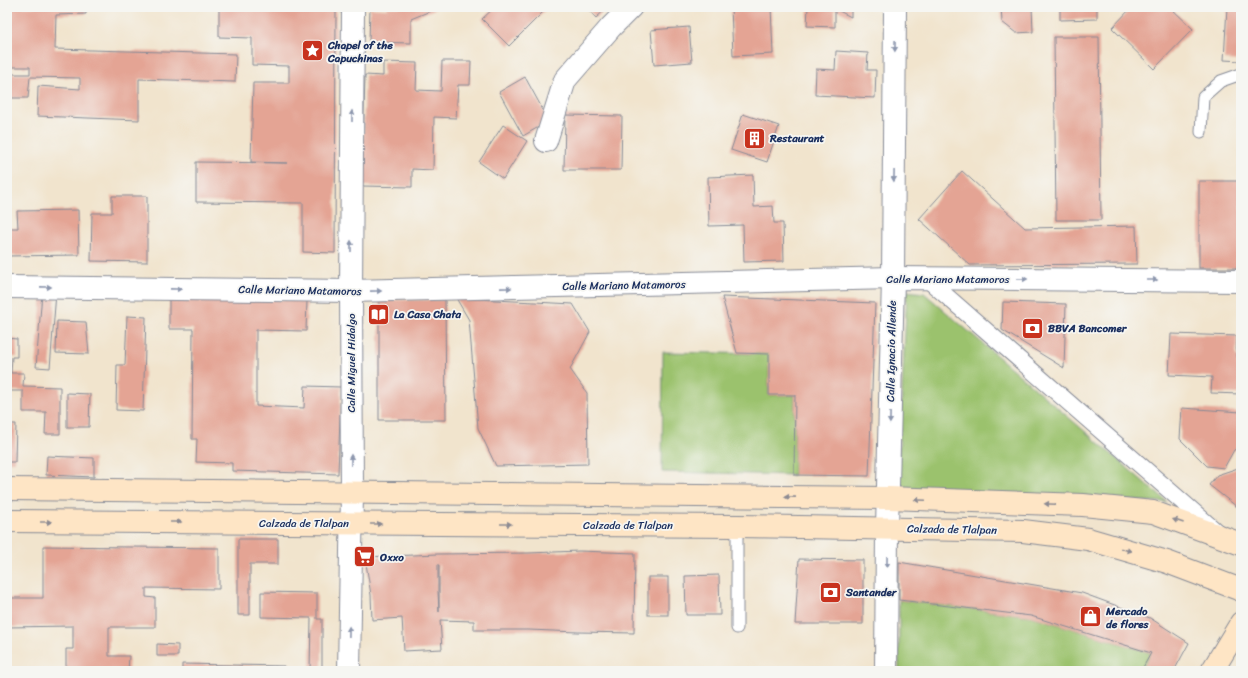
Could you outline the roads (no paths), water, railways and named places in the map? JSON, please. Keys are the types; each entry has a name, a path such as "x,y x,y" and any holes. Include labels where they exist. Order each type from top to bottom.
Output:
{"main road":[{"path":"7,489 888,498 1083,505 1154,512 1232,540"},
{"name":"Calzada de Tlalpan","path":"7,521 737,526 1023,531 1088,539 1167,562 1241,590"},
{"path":"1212,671 1241,623"}],"street":[{"name":"Calle Miguel Hidalgo","path":"349,671 352,493 351,291 353,7"},
{"path":"546,141 565,80 611,27 631,7"},
{"name":"Calle Ignacio Allende","path":"886,671 895,7"},
{"name":"Calle Mariano Matamoros","path":"7,287 351,291 892,278 1241,281"},
{"path":"927,278 1232,540"}],"lane":[{"path":"1201,132 1203,97 1220,81 1241,74"},
{"path":"737,526 737,628"}],"place":[{"name":"Chapel of the Capuchinas","path":"312,51"},
{"name":"Restaurant","path":"755,138"},
{"name":"La Casa Chata","path":"379,314"},
{"name":"BBVA Bancomer","path":"1033,328"},
{"name":"Oxxo","path":"365,557"},
{"name":"Santander","path":"830,592"},
{"name":"Mercado de flores","path":"1091,617"}]}
